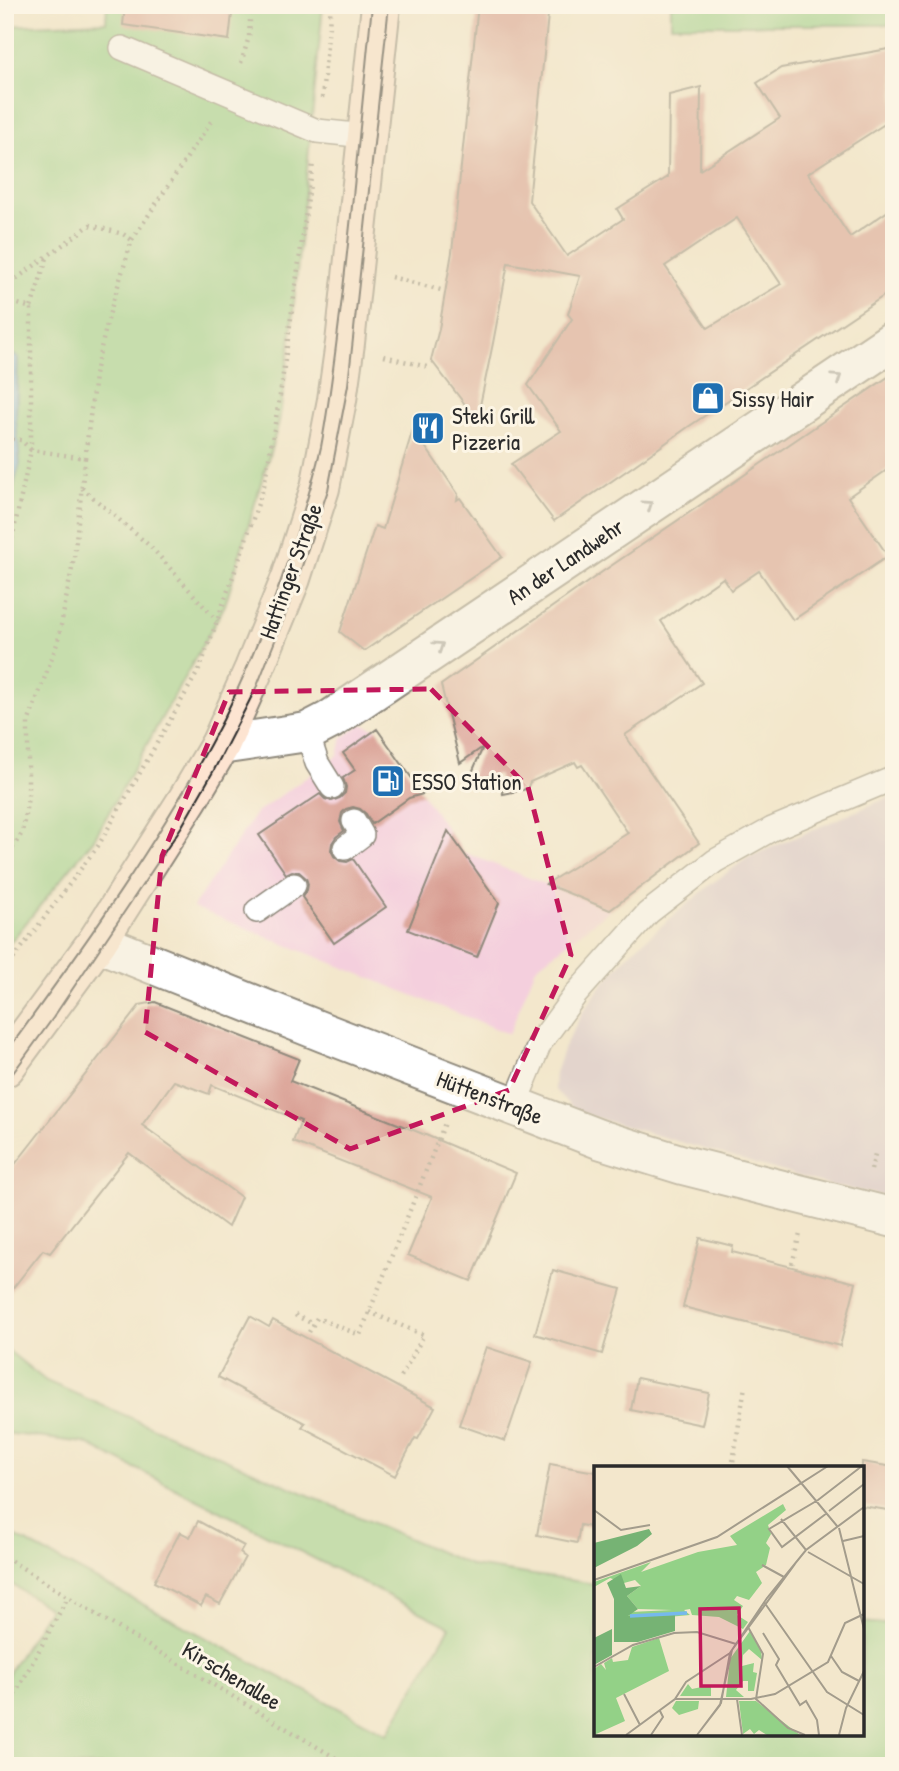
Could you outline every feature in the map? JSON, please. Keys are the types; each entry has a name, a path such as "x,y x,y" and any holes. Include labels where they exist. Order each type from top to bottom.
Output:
{"main road":[{"name":"Hattinger Straße","path":"5,1067 97,942 220,745 291,578 320,488 337,400 381,5"}],"street":[{"name":"An der Landwehr","path":"220,745 307,732 348,708 894,340"},
{"name":"Hüttenstraße","path":"97,942 599,1139 683,1165 894,1218"}],"lane":[{"path":"122,48 317,131 366,136"},
{"path":"307,732 317,763 332,787"},
{"path":"514,1107 540,1043 576,994 648,913 715,860 772,829 894,778"},
{"path":"345,848 362,835 354,821"},
{"path":"257,911 294,885"}],"path":[{"path":"5,860 22,833 28,797 28,723 58,640 74,558 96,368 110,312 132,240 229,95 249,37 251,5"},
{"path":"5,970 98,846 200,668 264,486 292,312 331,5"},
{"path":"5,287 90,225 123,234 132,240"},
{"path":"5,572 31,450 31,308 48,256"},
{"path":"353,268 442,290"},
{"path":"5,300 31,308"},
{"path":"5,438 21,440 31,450 85,458"},
{"path":"82,488 151,547 217,621"},
{"path":"309,1332 317,1318 360,1335 460,1086"},
{"path":"369,1312 424,1335 399,1380"},
{"path":"295,1314 313,1324"},
{"path":"732,1466 746,1386"},
{"name":"Kirschenallee","path":"5,1557 349,1766"},
{"path":"5,1713 68,1597"}],"highlighted area":[{"path":"431,689 528,787 571,955 509,1090 350,1149 145,1032 162,856 229,692"}],"shaded area":[{"path":"361,724 377,729 463,852 610,910 536,967 509,1034 193,907 256,813 338,755 342,738"},
{"path":"894,795 894,1198 829,1185 576,1112 554,1089 555,1073 564,1047 583,1012 604,982 633,950 711,884 749,857"}],"green space":[{"path":"107,5 323,5 290,345 279,422 225,605 94,839 5,949 5,26 106,22"},
{"path":"671,5 894,5 894,25 671,25"},
{"path":"5,1348 46,1381 472,1566 594,1584 594,1736 864,1736 864,1622 894,1625 894,1766 5,1766 5,1679 49,1608 5,1580 5,1531 387,1734 450,1627 85,1443 5,1433"}],"water":[{"path":"5,349 18,358 16,419 20,464 12,492 5,494"}],"building":[{"path":"125,5 233,5 229,40 123,25"},
{"path":"478,5 549,5 529,201 567,256 623,219 617,209 668,177 669,95 701,87 700,170 780,118 757,83 781,68 894,48 894,118 808,173 850,237 894,207 894,289 688,427 554,521 511,464 561,431 528,385 572,319 568,314 580,276 508,263 477,420 431,360 452,252","holes":["737,218 781,284 708,328 665,266"]},
{"path":"894,373 894,465 848,497 888,556 793,620 759,571 731,590 723,578 661,621 702,683 625,735 699,843 610,910 546,884 628,833 582,765 578,767 575,762 530,782 527,789 503,794 498,774 468,782 483,747 460,763 441,685"},
{"path":"413,429 458,494 457,500 460,498 502,557 364,651 340,632 375,526 383,529"},
{"path":"377,729 423,794 409,798 372,824 360,809 353,807 342,813 340,822 344,831 336,837 331,850 340,861 353,859 386,907 334,943 302,897 307,890 306,878 299,872 286,874 259,835 320,794 332,801 340,798 346,787 343,778 355,770 343,753"},
{"path":"448,831 499,903 477,957 408,930"},
{"path":"155,1002 299,1059 290,1081 516,1173 471,1281 408,1255 432,1197 293,1142 301,1121 212,1085 209,1094 174,1081 142,1125 241,1197 228,1227 129,1153 50,1253 43,1250 5,1298 5,1177 140,1005"},
{"path":"700,1238 733,1246 732,1252 856,1283 840,1346 683,1307"},
{"path":"553,1270 621,1289 602,1354 535,1334"},
{"path":"250,1316 269,1327 273,1320 435,1407 395,1476 302,1427 305,1423 218,1377"},
{"path":"486,1347 532,1362 505,1441 459,1425"},
{"path":"637,1378 709,1393 702,1425 631,1410"},
{"path":"862,1462 894,1467 894,1511 864,1506"},
{"path":"550,1464 594,1472 594,1528 580,1525 577,1543 537,1535"},
{"path":"198,1521 244,1546 240,1553 245,1557 220,1604 206,1597 201,1606 154,1582 180,1532 190,1537"}],"tram line":[{"path":"5,1054 120,891 199,764 242,679 284,573 321,447 327,412 372,5"},
{"path":"5,1084 53,1018 182,826 257,686 286,613 328,490 348,385 389,5"}],"place":[{"name":"Sissy Hair","path":"708,398"},
{"name":"Steki Grill Pizzeria","path":"428,428"},
{"name":"ESSO Station","path":"388,781"}]}
